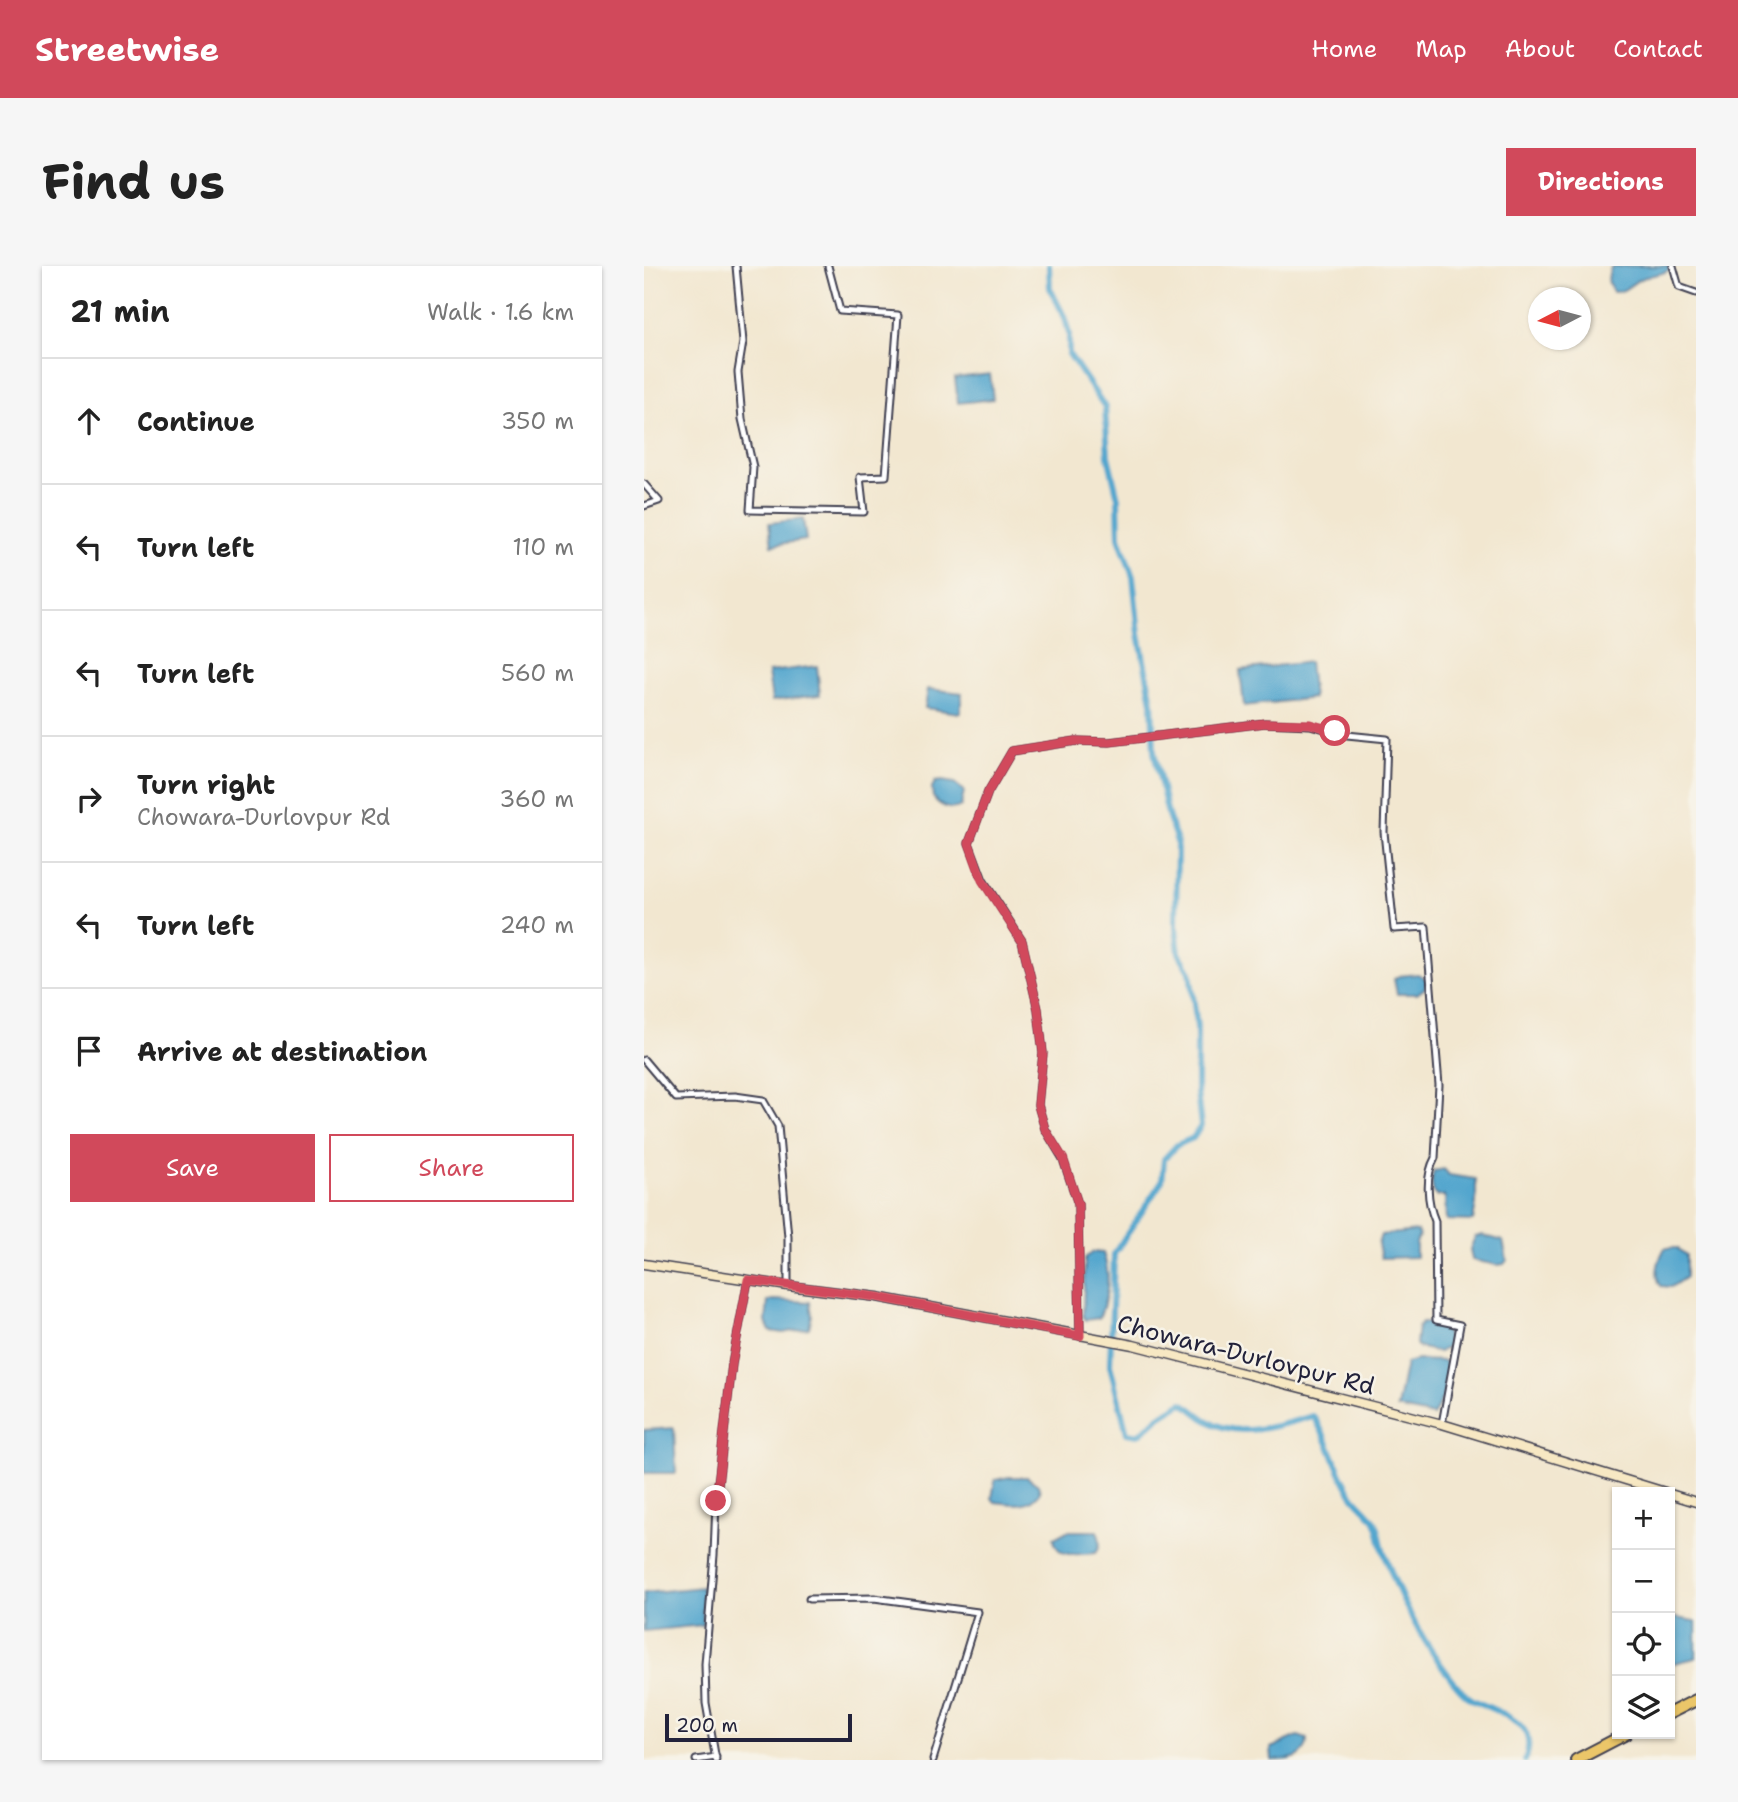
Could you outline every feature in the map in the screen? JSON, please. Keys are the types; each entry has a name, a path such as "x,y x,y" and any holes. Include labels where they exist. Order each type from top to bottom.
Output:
{"highway":[{"path":"1675,1710 1696,1700"},
{"path":"1576,1760 1616,1739"}],"street":[{"path":"736,266 743,342 738,372 742,419 752,467 750,510 864,512 860,477 886,476 898,315 840,311 828,266"},
{"path":"1673,266 1679,287 1696,293"},
{"path":"644,484 659,501 644,506"},
{"path":"1080,1336 1078,1204 1063,1158 1045,1129 1038,1105 1043,1053 1038,1009 1022,941 982,880 969,843 988,792 1012,751 1076,741 1110,742 1265,723 1310,724 1347,735 1387,739 1384,832 1394,929 1426,927 1434,1000 1439,1085 1435,1158 1430,1168 1429,1207 1435,1221 1436,1320 1460,1325 1442,1423"},
{"path":"644,1059 676,1098 735,1096 763,1100 778,1126 788,1237 788,1286"},
{"name":"Chowara-Durlovpur Rd","path":"644,1264 877,1297 1120,1343 1442,1423 1630,1487"},
{"path":"696,1760 716,1759 706,1703 705,1664 716,1501 732,1364 748,1280"},
{"name":"Chowara-Durlovpur Rd","path":"1675,1495 1696,1502"},
{"path":"809,1599 874,1598 978,1612 933,1760"}],"water":[{"path":"1669,266 1669,270 1644,277 1624,290 1613,292 1609,280 1611,268"},
{"path":"990,374 993,399 958,403 955,378"},
{"path":"803,519 806,540 772,545 769,523"},
{"path":"1309,662 1313,698 1244,706 1240,670"},
{"path":"817,666 820,695 772,701 768,672"},
{"path":"928,689 962,693 960,713 925,708"},
{"path":"935,782 954,783 964,791 961,806 946,807 933,797 932,788"},
{"path":"1418,974 1426,979 1425,988 1417,994 1397,994 1394,979"},
{"path":"1444,1169 1449,1175 1476,1179 1473,1221 1446,1220 1445,1198 1436,1196 1432,1183 1434,1171"},
{"path":"1417,1231 1419,1236 1416,1257 1381,1258 1378,1244 1381,1235"},
{"path":"1482,1235 1503,1241 1507,1260 1504,1264 1472,1260 1470,1249 1475,1237"},
{"path":"1665,1248 1677,1248 1686,1255 1686,1277 1671,1287 1661,1286 1657,1272"},
{"path":"1093,1252 1103,1253 1107,1286 1099,1318 1086,1320 1083,1316 1085,1258"},
{"path":"768,1301 810,1302 812,1315 809,1328 783,1333 770,1331 766,1322"},
{"path":"1422,1323 1435,1323 1445,1327 1447,1347 1439,1352 1418,1347 1418,1327"},
{"path":"1417,1360 1444,1361 1447,1366 1443,1397 1433,1416 1397,1408 1406,1363"},
{"path":"674,1428 676,1473 644,1473 644,1430"},
{"path":"1027,1477 1038,1485 1040,1492 1026,1503 995,1502 992,1498 995,1480"},
{"path":"1067,1531 1097,1531 1100,1542 1096,1553 1070,1554 1059,1550 1054,1538"},
{"path":"702,1587 703,1625 644,1631 644,1593"},
{"path":"1675,1618 1696,1621 1696,1658 1675,1663"},
{"path":"1298,1736 1307,1739 1300,1755 1290,1759 1272,1760 1271,1748"}],"waterway":[{"path":"1049,266 1050,288 1065,318 1069,334 1069,354 1105,407 1108,456 1118,498 1119,537 1133,577 1139,634 1152,702 1154,752 1177,842 1176,927 1179,953 1190,972 1197,1027 1197,1092 1201,1126 1193,1138 1177,1145 1164,1159 1162,1181 1114,1254 1110,1365 1127,1433 1138,1435 1159,1417 1182,1403 1218,1426 1231,1429 1273,1427 1313,1416 1351,1493 1375,1521 1395,1581 1424,1639 1466,1695 1514,1720 1522,1727 1527,1736 1525,1760"}],"route":[{"path":"716,1501 732,1364 748,1280 877,1297 1080,1336 1078,1204 1063,1158 1045,1129 1038,1105 1043,1053 1038,1009 1022,941 982,880 969,843 988,792 1012,751 1076,741 1110,742 1265,723 1310,724 1335,731"}]}
